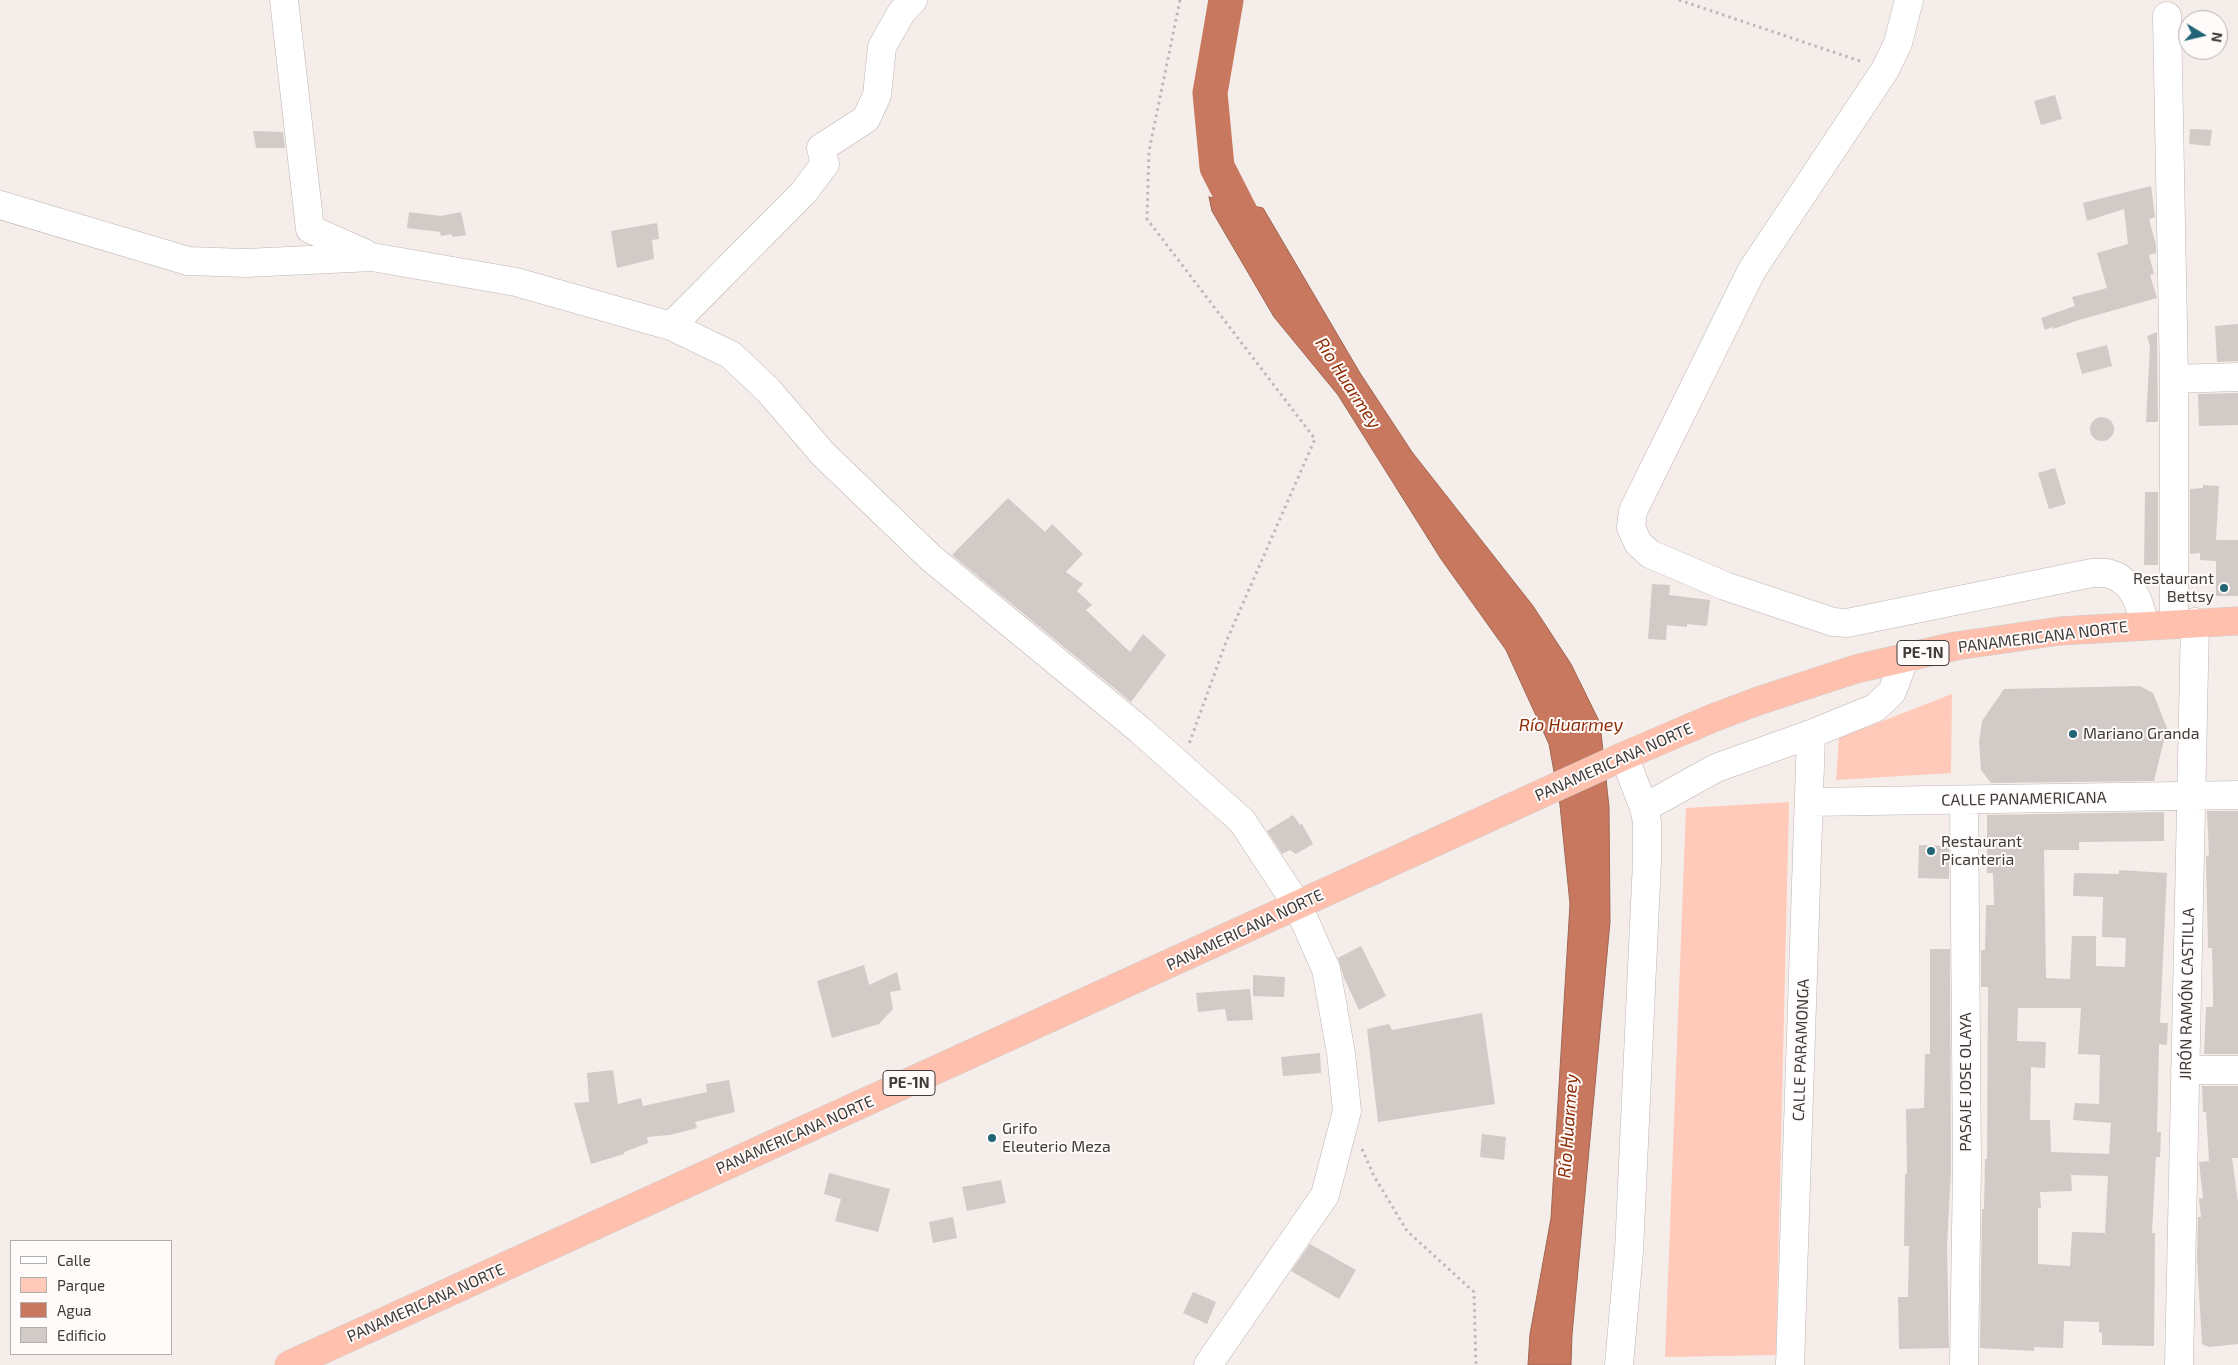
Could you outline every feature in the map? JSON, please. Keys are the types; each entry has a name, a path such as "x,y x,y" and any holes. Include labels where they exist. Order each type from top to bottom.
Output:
{"highway":[{"name":"PANAMERICANA NORTE","path":"290,1365 1624,756 1758,700 1856,669 1905,656 2008,638 2060,631 2238,621"}],"street":[{"path":"284,0 310,229 372,257"},
{"path":"671,326 803,193 825,164 821,148 866,119 877,95 882,47 902,13 913,0"},
{"path":"1909,0 1898,43 1885,70 1752,270 1633,511 1631,527 1638,543 1650,554 1725,586 1833,622 1847,623 2092,572 2107,573 2118,577 2130,587 2137,599 2146,625"},
{"name":"JIRÓN RAMÓN CASTILLA","path":"2167,16 2174,379 2191,798 2179,1365"},
{"path":"0,205 188,261 246,263 372,257 516,282 671,326 731,355 768,390 823,454 931,558 1140,730 1242,821 1298,906 1326,969 1342,1053 1347,1111 1325,1195 1208,1365"},
{"path":"2174,379 2238,377"},
{"path":"1644,808 1716,768 1811,734 1875,708 1892,692 1905,656"},
{"name":"CALLE PARAMONGA","path":"1790,1365 1811,734"},
{"path":"1619,1365 1628,1251 1647,861 1647,822 1644,808 1624,756"},
{"name":"CALLE PANAMERICANA","path":"1810,802 2191,798 2238,795"},
{"name":"PASAJE JOSE OLAYA","path":"1964,800 1967,1165 1964,1365"},
{"path":"2185,1070 2238,1070"}],"path":[{"path":"1180,0 1150,151 1147,219 1315,439 1226,642 1189,744 1186,770"},
{"path":"1679,0 1885,70"},
{"path":"1360,1144 1374,1176 1407,1231 1474,1292 1476,1365"}],"green space":[{"path":"1952,694 1951,773 1836,780 1839,738"},
{"path":"1789,802 1776,1355 1665,1357 1686,808"}],"water":[{"name":"Río Huarmey","path":"1209,197 1263,208 1360,373 1412,452 1533,606 1571,664 1600,723 1609,807 1610,922 1572,1335 1571,1365 1528,1365 1530,1334 1551,1218 1570,904 1560,805 1549,744 1506,650 1441,559 1338,395 1274,317 1212,211"}],"building":[{"path":"2055,95 2062,119 2041,125 2034,101"},
{"path":"2190,129 2212,130 2210,146 2189,144"},
{"path":"253,131 283,132 285,148 256,148"},
{"path":"2151,186 2155,217 2149,219 2156,245 2156,253 2149,255 2154,274 2150,275 2157,298 2045,330 2041,318 2075,306 2072,297 2107,288 2097,253 2128,244 2124,209 2087,221 2083,203"},
{"path":"409,212 441,216 461,212 466,235 453,237 451,234 441,236 440,232 407,228"},
{"path":"657,223 659,239 652,240 654,259 617,268 611,231"},
{"path":"2238,324 2238,361 2217,362 2215,326"},
{"path":"2157,332 2158,422 2146,422 2150,346 2147,336"},
{"path":"2107,345 2112,366 2082,374 2076,353"},
{"path":"2238,393 2238,425 2199,426 2198,394"},
{"path":"2102,417 2107,418 2113,424 2113,434 2107,440 2102,441 2097,440 2091,434 2090,429 2091,424 2097,418"},
{"path":"2055,468 2066,504 2049,509 2038,473"},
{"path":"2203,485 2219,486 2216,540 2238,540 2238,596 2216,596 2216,561 2200,560 2200,553 2190,554 2190,489 2203,488"},
{"path":"2145,492 2158,492 2158,565 2144,565"},
{"path":"1008,498 1045,532 1052,524 1083,554 1066,572 1083,584 1077,591 1092,605 1086,610 1130,652 1143,634 1166,655 1131,702 952,555"},
{"path":"1652,584 1670,585 1669,595 1710,600 1707,626 1667,625 1666,640 1648,639"},
{"name":"Mariano Granda","path":"2140,686 2153,693 2167,728 2154,781 1991,783 1981,770 1979,741 1982,721 2004,689"},
{"path":"2207,811 2238,811 2238,1054 2204,1054 2206,1007 2213,1007 2212,948 2208,948 2206,856 2209,855"},
{"path":"2164,812 2164,841 2079,842 2079,850 2044,850 2046,978 2070,979 2072,936 2096,936 2096,966 2125,967 2126,938 2102,937 2103,897 2073,896 2074,873 2119,874 2119,870 2167,873 2160,1023 2168,1023 2167,1045 2159,1044 2157,1132 2161,1132 2160,1157 2156,1157 2152,1233 2155,1233 2154,1346 2102,1345 2102,1333 2099,1332 2099,1322 2064,1321 2063,1348 2034,1347 2034,1351 1980,1348 1982,1209 1984,1209 1985,1159 1987,1159 1988,987 1981,987 1981,950 1985,950 1986,905 1994,905 1993,873 1987,873 1987,815","holes":["2018,1008 2081,1008 2078,1054 2100,1055 2099,1104 2075,1103 2073,1120 2111,1123 2109,1154 2051,1152 2050,1120 2030,1120 2031,1067 2045,1068 2046,1042 2017,1041","2071,1175 2108,1176 2105,1233 2072,1232 2070,1266 2038,1264 2038,1208 2041,1208 2040,1192 2072,1191"]},
{"path":"1293,815 1300,825 1302,824 1313,844 1296,854 1290,850 1282,854 1267,831"},
{"path":"1919,845 1949,846 1949,879 1918,878"},
{"path":"1361,946 1386,996 1359,1010 1344,978 1338,958"},
{"path":"1930,949 1950,949 1951,1171 1947,1246 1949,1348 1899,1349 1898,1297 1908,1297 1909,1246 1904,1246 1905,1174 1907,1174 1906,1109 1924,1108 1925,1054 1930,1054"},
{"path":"864,965 869,985 897,972 901,990 890,992 893,1009 879,1024 832,1038 817,981"},
{"path":"1253,975 1285,977 1284,997 1253,996"},
{"path":"1250,989 1253,1020 1227,1021 1225,1009 1198,1012 1196,993"},
{"path":"1482,1013 1495,1104 1378,1122 1367,1029 1389,1024 1392,1030"},
{"path":"1320,1053 1321,1073 1283,1076 1281,1057"},
{"path":"613,1070 618,1104 641,1098 643,1106 707,1092 706,1084 729,1080 735,1112 695,1122 697,1128 670,1135 647,1137 648,1143 624,1152 624,1154 591,1164 574,1103 589,1102 587,1073"},
{"path":"2202,1086 2238,1086 2238,1158 2232,1158 2238,1202 2238,1344 2209,1347 2202,1344 2197,1259 2198,1217 2201,1217 2199,1199 2203,1198 2199,1162 2209,1161 2206,1112 2203,1112"},
{"path":"1482,1134 1506,1137 1504,1160 1480,1157"},
{"path":"829,1173 890,1189 878,1232 835,1221 841,1199 824,1194"},
{"path":"1001,1180 1006,1203 967,1211 962,1187"},
{"path":"953,1217 957,1238 933,1243 929,1222"},
{"path":"1310,1244 1356,1270 1339,1299 1291,1271"},
{"path":"1193,1292 1216,1302 1207,1324 1183,1313"}],"waterway":[{"name":"Río Huarmey","path":"1226,0 1210,93 1217,167 1244,220 1259,244"}],"place":[{"name":"Restaurant Bettsy","path":"2224,588"},
{"name":"Mariano Granda","path":"2073,734"},
{"name":"Restaurant Picanteria","path":"1931,851"},
{"name":"Grifo Eleuterio Meza","path":"992,1138"}]}
